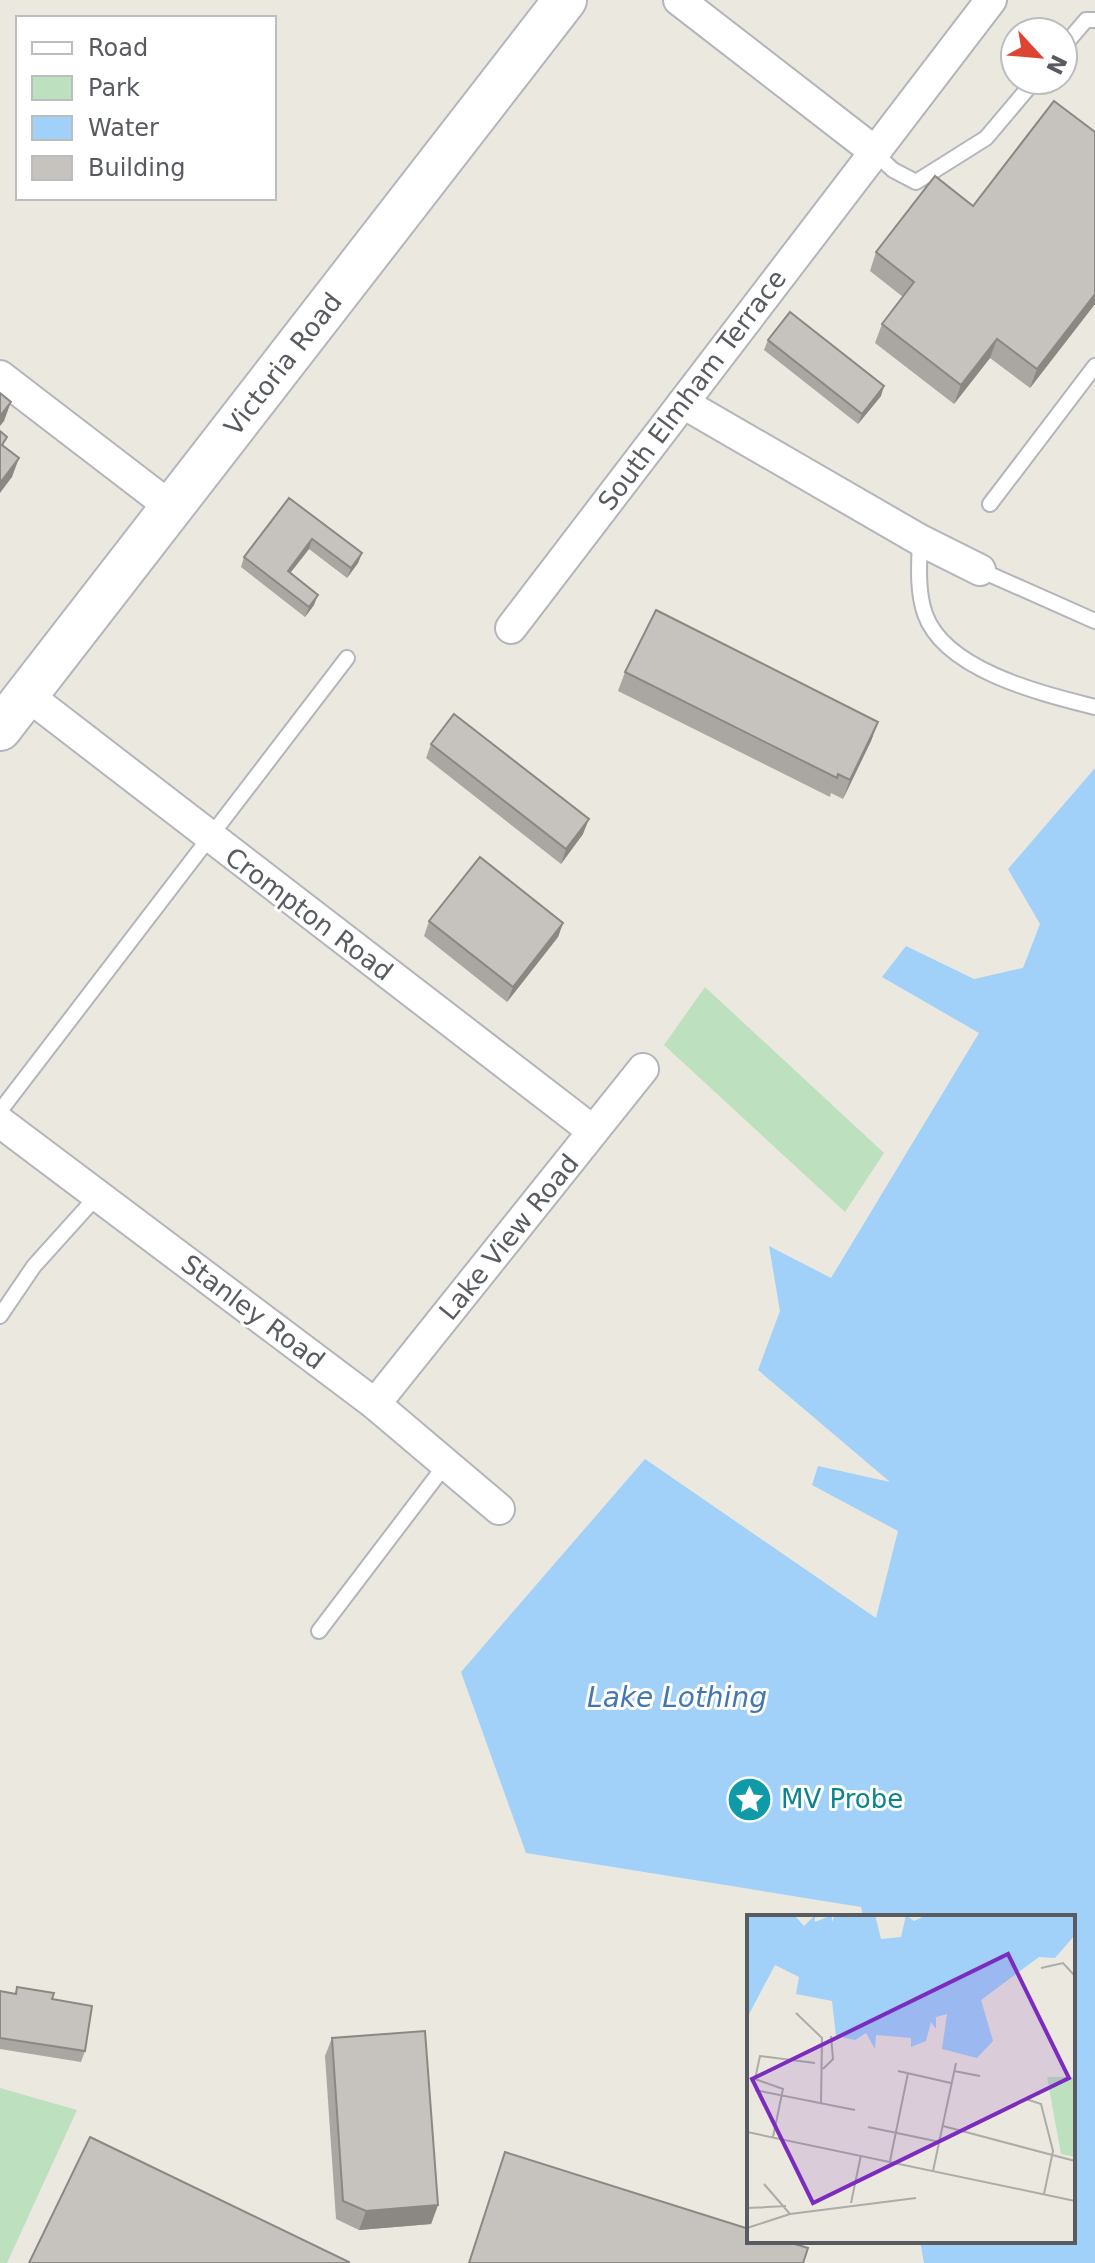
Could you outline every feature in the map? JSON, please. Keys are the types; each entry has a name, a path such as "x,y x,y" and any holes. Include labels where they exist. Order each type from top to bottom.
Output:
{"main road":[{"name":"Victoria Road","path":"0,729 565,0"}],"street":[{"path":"679,0 874,151"},
{"name":"South Elmham Terrace","path":"511,628 991,0"},
{"path":"0,376 172,508"},
{"path":"683,403 920,540 980,570"},
{"name":"Crompton Road","path":"27,695 593,1131"},
{"name":"Lake View Road","path":"375,1404 643,1069"},
{"name":"Stanley Road","path":"0,1122 375,1404 499,1509"}],"lane":[{"path":"874,151 893,170 916,182 986,138 1021,96"},
{"path":"990,504 1095,366"},
{"path":"920,540 919,581 925,616 949,647 989,673 1039,693 1095,707"},
{"path":"980,570 1095,621"},
{"path":"0,1111 207,836 347,658"},
{"path":"0,1316 34,1266 98,1195"},
{"path":"319,1631 446,1464"}],"green space":[{"path":"705,987 884,1153 845,1212 664,1045"},
{"path":"0,2088 77,2110 7,2263 0,2263"}],"water":[{"name":"Lake Lothing","path":"1095,768 1095,2263 924,2263 920,2243 1075,2243 1075,1915 863,1915 861,1907 526,1853 461,1672 645,1459 876,1618 898,1531 812,1485 818,1466 890,1482 758,1370 780,1311 769,1246 831,1278 979,1033 882,977 906,946 974,979 1023,968 1040,924 1008,869"}],"building":[{"path":"1054,101 1095,132 1095,294 1037,369 997,339 961,385 882,324 914,282 876,252 935,176 973,206"},
{"path":"790,312 884,386 862,414 768,340"},
{"path":"0,393 11,402 0,416"},
{"path":"0,431 7,437 2,445 19,458 0,483"},
{"path":"289,498 362,553 351,568 312,539 288,571 318,595 309,607 244,557"},
{"path":"656,610 878,722 850,780 838,774 837,778 625,672"},
{"path":"454,714 589,819 566,849 431,744"},
{"path":"480,857 563,923 513,987 429,921"},
{"path":"17,1987 54,1993 52,1999 92,2006 85,2051 0,2038 0,1991 16,1994"},
{"path":"425,2031 438,2205 366,2211 343,2201 332,2038"},
{"path":"90,2137 349,2262 29,2263"},
{"path":"505,2152 747,2228 747,2243 792,2243 808,2248 803,2263 469,2263"}],"place":[{"name":"MV Probe","path":"750,1799"}]}
